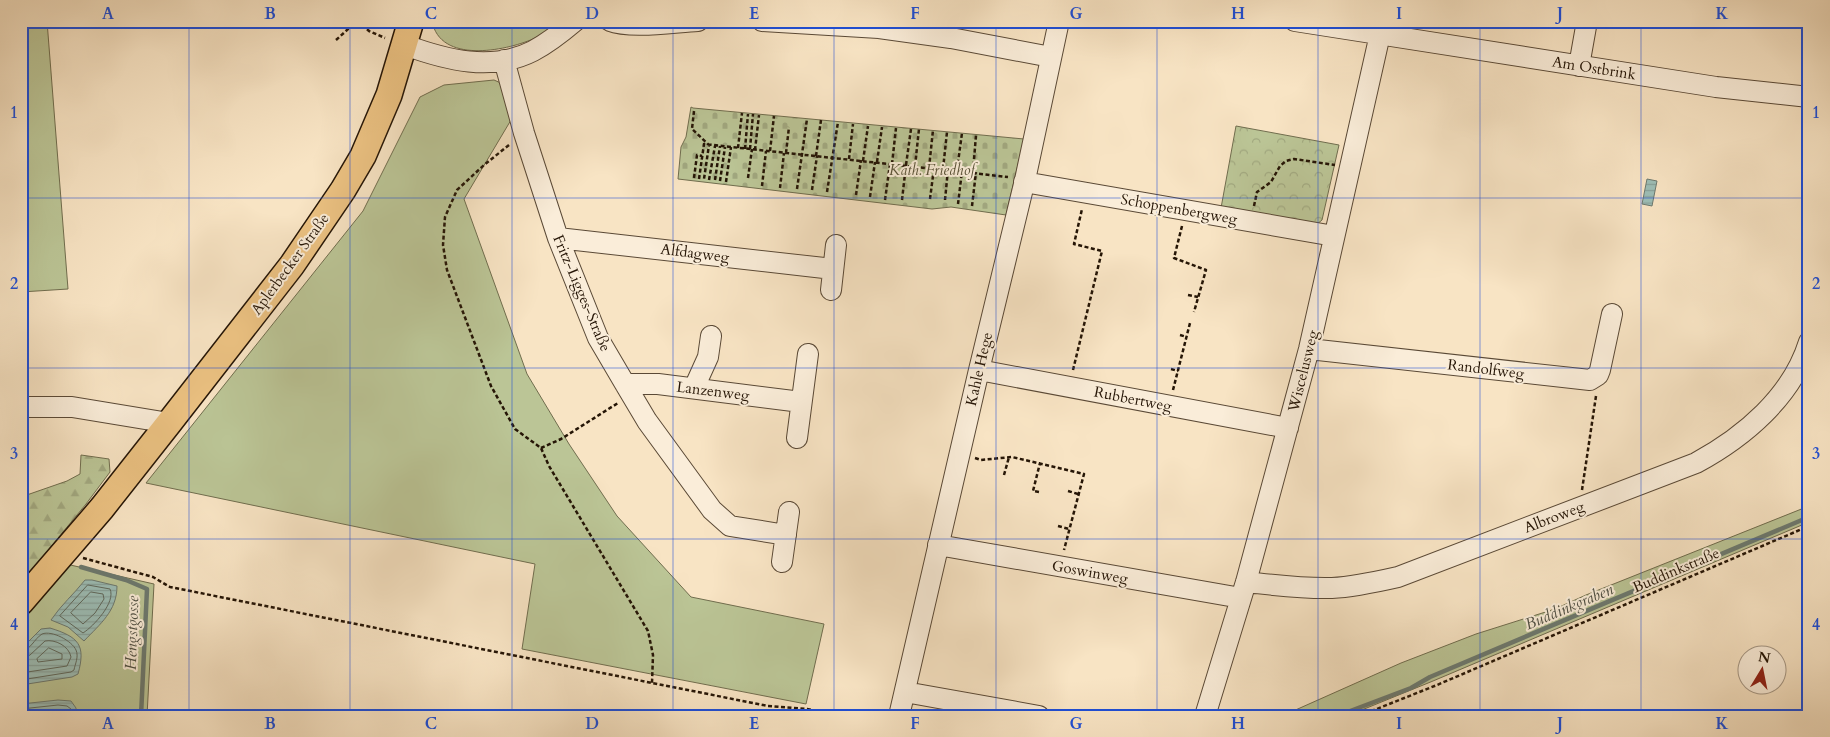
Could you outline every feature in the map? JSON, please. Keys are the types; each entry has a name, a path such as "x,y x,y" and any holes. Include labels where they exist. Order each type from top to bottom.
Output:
{"main road":[{"name":"Aplerbecker Straße","path":"21,602 102,508 169,423 292,265 344,190 363,156 389,95 411,21"}],"street":[{"path":"405,45 434,56 455,61 504,60 533,51 574,21"},
{"path":"610,21 633,24 698,21"},
{"path":"762,21 879,28 950,38 1051,57"},
{"name":"Kahle Hege","path":"899,716 978,370 1024,181 1059,21"},
{"name":"Am Ostbrink","path":"1295,21 1382,28 1579,66 1716,88 1809,98"},
{"path":"1579,66 1587,21"},
{"name":"Wiscelusweg","path":"1205,716 1243,590 1309,349 1382,28"},
{"name":"Fritz-Ligges-Straße","path":"504,60 524,133 558,238 598,338 628,390 647,421 712,510 730,526 786,535"},
{"name":"Schoppenbergweg","path":"1024,181 1334,236"},
{"name":"Alfdagweg","path":"558,238 833,269"},
{"path":"831,290 836,245"},
{"path":"1598,375 1612,314"},
{"path":"694,388 708,357 711,336"},
{"name":"Albroweg","path":"1243,590 1354,586 1376,582 1404,574 1696,463 1743,434 1768,410 1788,384 1805,354 1809,342"},
{"name":"Randolfweg","path":"1309,349 1580,380 1590,380 1598,375"},
{"path":"797,438 808,354"},
{"name":"Rubbertweg","path":"978,370 1288,428"},
{"name":"Lanzenweg","path":"628,390 658,384 802,402"},
{"path":"21,407 72,407 169,423"},
{"path":"782,562 789,512"},
{"name":"Goswinweg","path":"938,545 1243,590"},
{"path":"904,692 1040,716"}],"path":[{"path":"336,40 357,21 369,31 405,45"},
{"path":"694,110 692,129 710,145"},
{"path":"738,148 742,113"},
{"path":"744,149 748,114"},
{"path":"752,150 754,114"},
{"path":"748,178 759,115"},
{"path":"762,186 774,116"},
{"path":"797,190 807,119"},
{"path":"812,190 821,120"},
{"path":"827,192 838,122"},
{"path":"849,159 854,124"},
{"path":"856,195 868,126"},
{"path":"780,188 789,127"},
{"path":"870,197 882,127"},
{"path":"885,200 896,128"},
{"path":"902,200 911,129"},
{"path":"915,166 919,129"},
{"path":"929,168 933,130"},
{"path":"943,169 947,132"},
{"path":"524,133 484,165 457,190 445,217 443,245 447,270 491,386 515,429 541,448 549,466 648,631 653,656 652,683"},
{"path":"957,170 962,133"},
{"path":"972,206 976,135"},
{"path":"699,179 704,144 957,170 1024,181"},
{"path":"704,179 710,145"},
{"path":"709,180 715,146"},
{"path":"714,180 720,146"},
{"path":"720,181 725,147"},
{"path":"726,182 731,147"},
{"path":"694,178 697,155 702,156"},
{"path":"1251,222 1257,192 1271,182 1280,166 1286,161 1294,159 1351,168"},
{"path":"930,199 934,168"},
{"path":"944,200 948,169"},
{"path":"958,204 962,171"},
{"path":"1069,387 1102,251 1074,244 1086,193"},
{"path":"1186,210 1174,258 1206,270 1194,312"},
{"path":"1188,295 1198,297"},
{"path":"1080,315 1086,316"},
{"path":"1169,406 1190,323"},
{"path":"1180,334 1187,336"},
{"path":"1073,350 1078,351"},
{"path":"1171,369 1178,371"},
{"path":"1579,508 1598,387 1598,375"},
{"path":"541,448 561,439 628,390"},
{"path":"995,458 1009,457 1084,474 1064,550"},
{"path":"1004,475 1009,457"},
{"path":"1039,492 1033,491 1040,463"},
{"path":"1068,491 1078,494"},
{"path":"1058,526 1069,529"},
{"name":"Buddinkstraße","path":"1359,716 1437,685 1809,526"},
{"path":"75,556 153,577 170,587 768,706 808,709 839,716"}],"green space":[{"path":"21,21 47,21 68,289 21,292"},
{"path":"432,21 563,21 533,39 507,47 475,51 460,49 447,44 437,35"},
{"path":"494,80 503,84 511,120 464,199 527,374 569,444 617,516 691,597 824,624 806,704 522,649 535,564 146,483 363,211 420,97 444,85"},
{"name":"Kath. Friedhof","path":"691,107 1024,139 1006,215 951,207 932,209 678,179 681,147 686,137"},
{"path":"1236,126 1339,145 1322,220 1316,225 1221,208"},
{"path":"81,455 109,459 110,472 21,583 21,497 67,481 80,474"},
{"path":"1809,506 1809,522 1347,716 1282,716 1401,663 1476,634 1555,609"},
{"path":"66,564 154,584 147,716 21,716 21,614"}],"water":[{"path":"1647,179 1657,181 1652,206 1642,204"},
{"path":"85,580 117,586 111,610 84,641 68,627 51,620"},
{"path":"50,628 68,635 78,644 81,656 78,674 72,677 21,685 21,649 41,629"},
{"path":"58,700 71,701 76,708 76,716 21,716 21,704"}],"waterway":[{"name":"Buddinkgraben","path":"1337,716 1411,688 1430,677 1809,517"},
{"name":"Hengstgosse","path":"81,567 126,580 147,589 141,716"}]}
